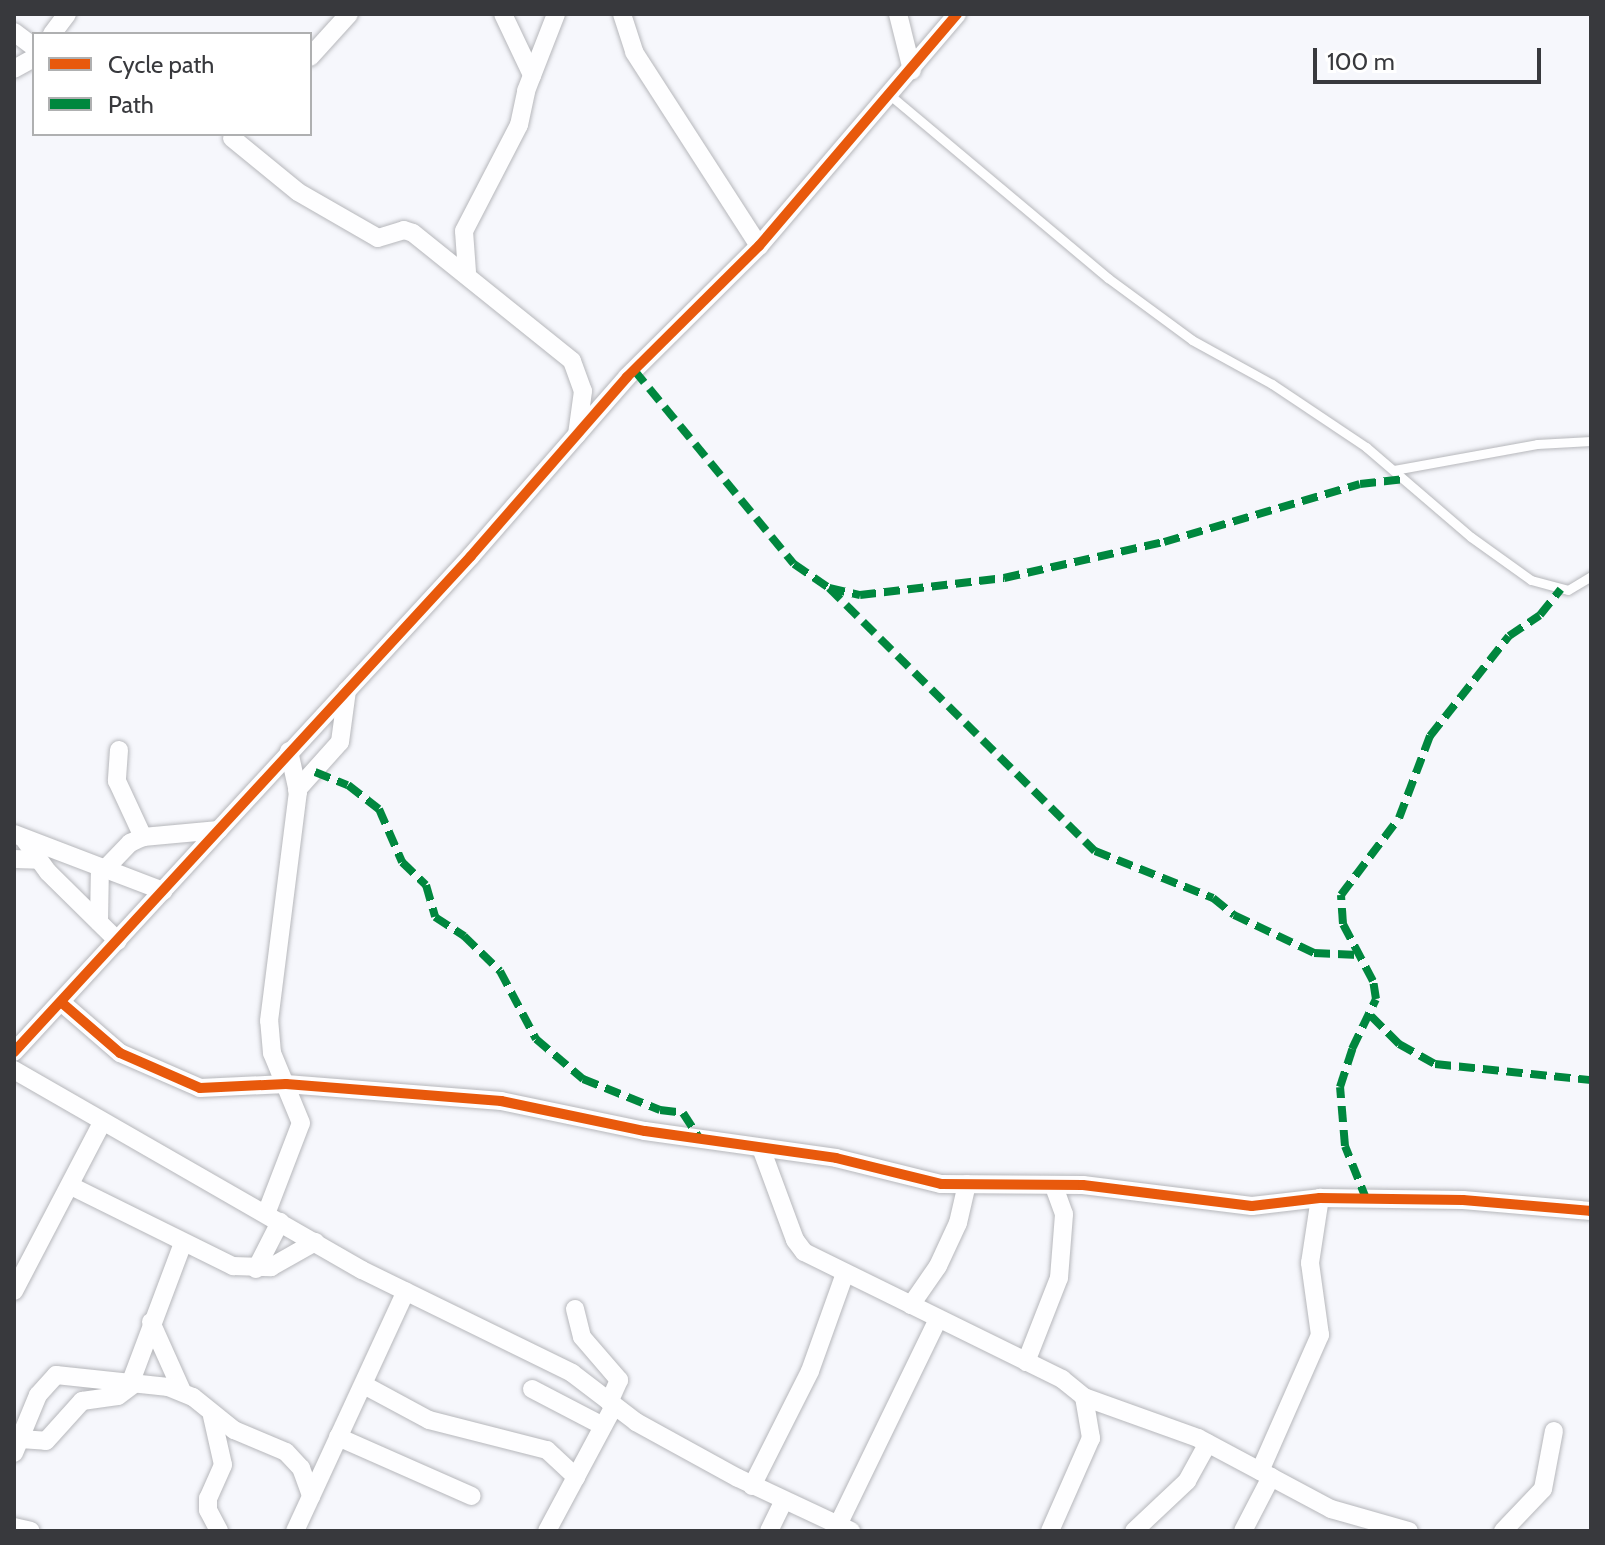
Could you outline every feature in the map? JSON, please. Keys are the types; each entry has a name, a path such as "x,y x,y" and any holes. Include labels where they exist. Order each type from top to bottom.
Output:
{"street":[{"path":"54,32 67,14"},
{"path":"312,55 349,14"},
{"path":"503,14 532,75"},
{"path":"467,272 464,231 515,135 532,75 556,14"},
{"path":"622,14 634,52 759,246"},
{"path":"898,14 912,70"},
{"path":"14,1052 577,435 759,246 891,96 957,14"},
{"path":"14,32 32,46"},
{"path":"14,69 32,59"},
{"path":"236,136 322,207 378,238 413,233 467,272 572,361 583,391 577,435"},
{"path":"297,790 340,742 347,690"},
{"path":"119,750 117,781 143,837"},
{"path":"256,1269 301,1123 272,1053 269,1021 297,790 289,751"},
{"path":"99,922 102,868 130,843 143,837 219,830"},
{"path":"19,836 163,891"},
{"path":"19,836 118,941"},
{"path":"14,859 39,860"},
{"path":"61,1002 120,1053 200,1088 286,1084 501,1101 761,1148 836,1158 941,1184 1054,1186 1252,1206 1320,1198 1463,1200 1591,1211"},
{"path":"14,1070 315,1242 572,1373 612,1404 752,1486 844,1528 938,1319"},
{"path":"14,1291 102,1123"},
{"path":"761,1148 795,1240 812,1258 1062,1379 1084,1397 1208,1443 1331,1509 1409,1531"},
{"path":"911,1305 938,1266 958,1223 967,1184"},
{"path":"71,1186 233,1266 271,1267 315,1242"},
{"path":"1026,1362 1059,1278 1064,1214 1054,1186"},
{"path":"1243,1531 1320,1335 1310,1263 1320,1198"},
{"path":"17,1446 46,1441 86,1398 118,1396 132,1384 151,1322 183,1243"},
{"path":"752,1486 810,1371 844,1276"},
{"path":"295,1531 406,1291"},
{"path":"547,1531 603,1426 619,1380 582,1337 575,1309"},
{"path":"151,1322 182,1391 212,1416 294,1459 311,1496"},
{"path":"17,1446 35,1402 48,1382 64,1373 182,1391"},
{"path":"364,1385 429,1420 547,1450 576,1477"},
{"path":"532,1389 603,1426"},
{"path":"1050,1531 1091,1438 1084,1397"},
{"path":"35,1402 65,1421"},
{"path":"212,1416 223,1465 208,1498 208,1510 219,1531"},
{"path":"1503,1531 1543,1489 1554,1431"},
{"path":"294,1459 335,1443 472,1496"},
{"path":"1134,1531 1154,1523 1187,1481 1208,1443"},
{"path":"769,1531 783,1502"},
{"path":"14,1527 31,1531"}],"lane":[{"path":"891,96 1120,287 1394,470 1471,537 1531,580 1568,590 1591,576"},
{"path":"1394,470 1537,444 1591,441"}],"marked path":[{"path":"634,370 794,564 829,588 860,595 1004,578 1164,542 1360,484 1405,479"},
{"path":"829,588 1095,851 1213,898 1234,915 1314,953 1358,955"},
{"path":"1367,1201 1345,1146 1340,1087 1352,1049 1376,999 1373,981 1343,924 1341,895 1399,818 1430,736 1509,636 1540,615 1561,589"},
{"path":"315,772 348,785 379,809 402,862 426,885 435,917 464,936 500,971 536,1039 583,1079 660,1110 683,1113 700,1139"},
{"path":"1371,1016 1399,1044 1435,1064 1591,1080"}],"cycle path":[{"path":"14,1052 471,556 627,377 759,246 957,14"},
{"path":"61,1002 120,1053 200,1088 286,1084 501,1101 645,1131 836,1158 941,1184 1083,1185 1252,1206 1320,1198 1463,1200 1591,1211"}]}
